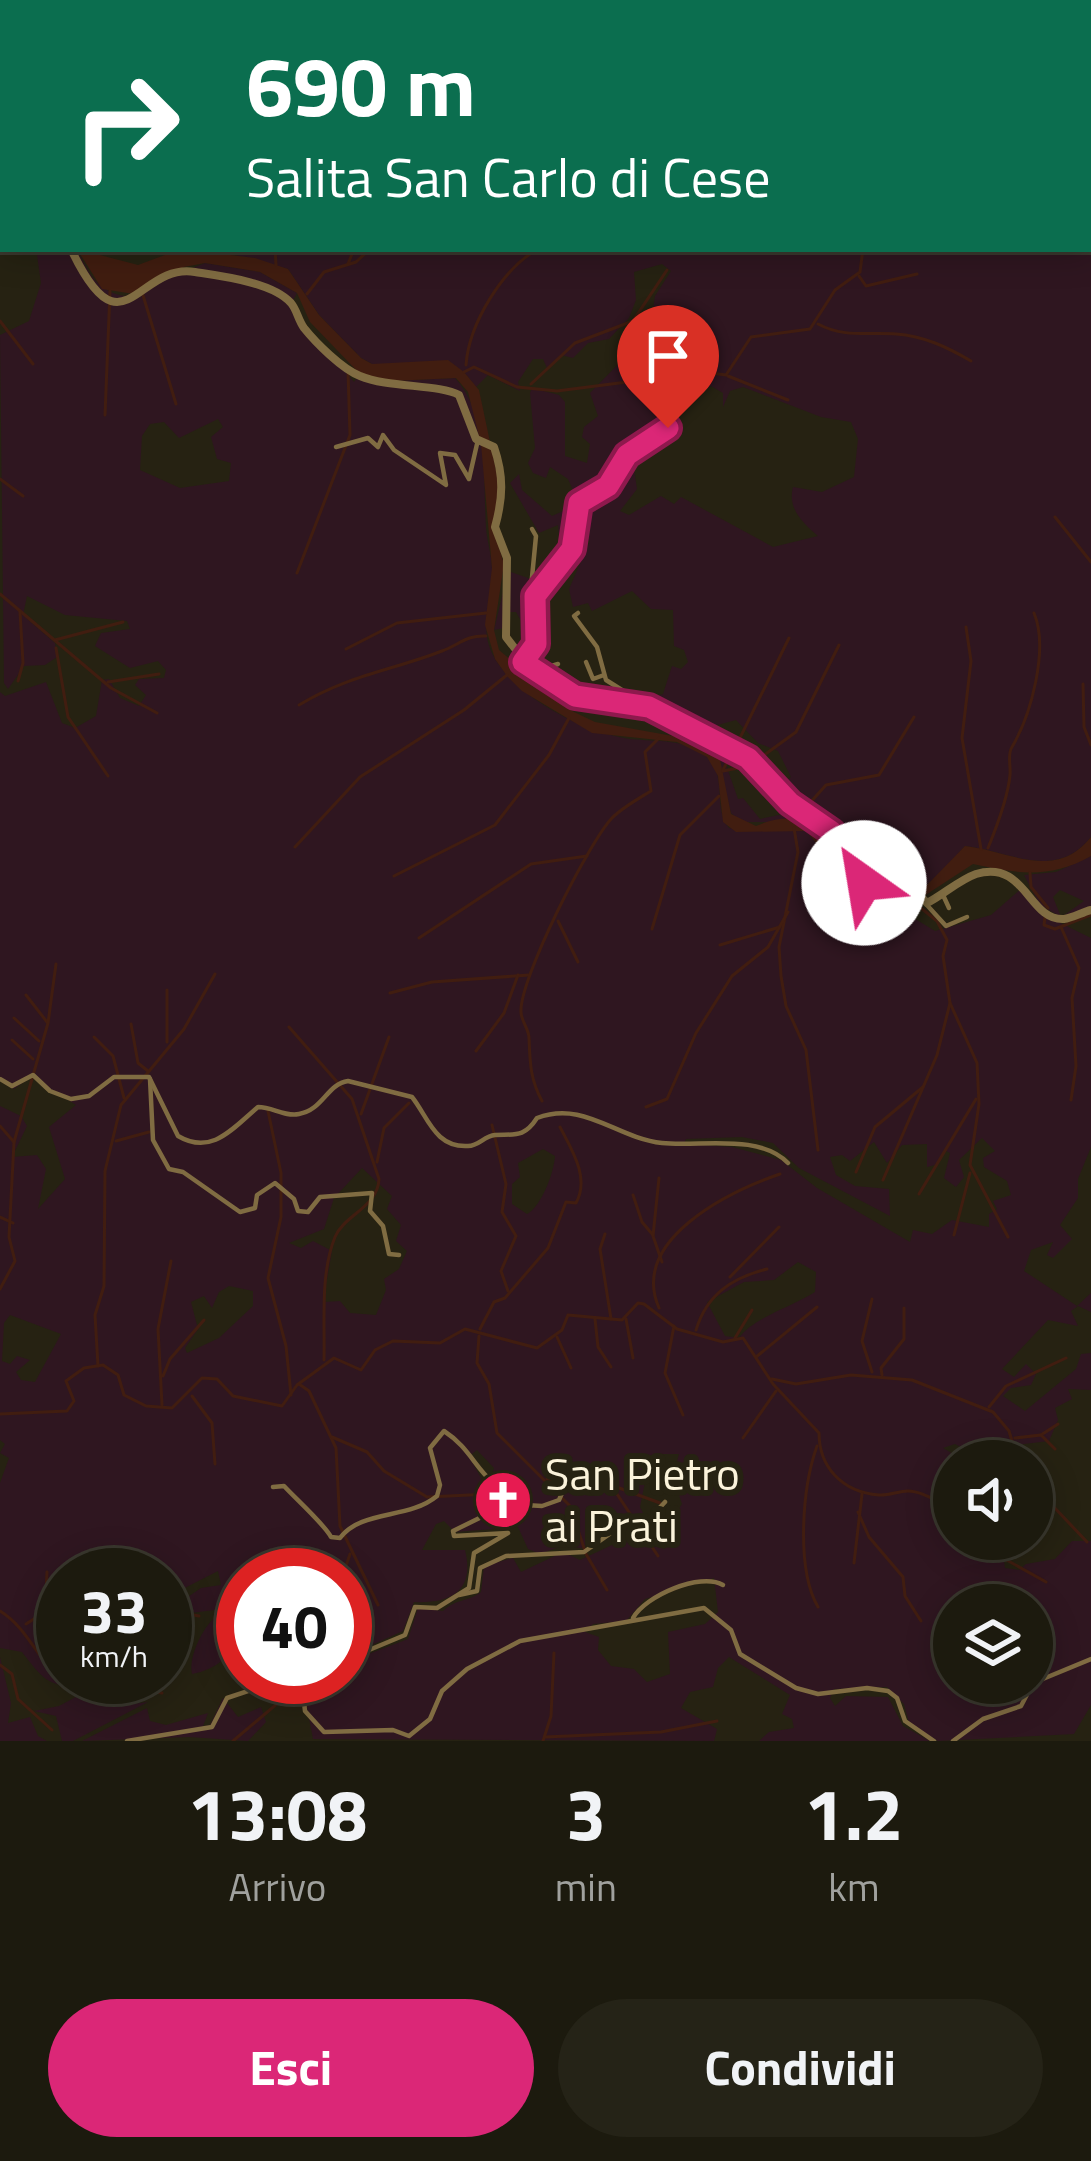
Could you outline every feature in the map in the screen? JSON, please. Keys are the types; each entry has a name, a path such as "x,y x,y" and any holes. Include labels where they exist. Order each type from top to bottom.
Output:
{"street":[{"path":"72,252 87,282 116,302 192,271 268,289 292,304 304,328 358,376 412,390 454,391 468,409 478,443 469,479 455,455 440,453 446,485 394,450 383,435 378,447 368,438 337,447"},
{"path":"534,607 539,590 572,549 579,503 608,486 627,455 668,428"},
{"path":"478,443 491,444 502,469 495,527 507,560 504,628 523,662 569,692 649,707"},
{"path":"523,662 536,644 530,565 536,536 532,529"},
{"path":"578,613 574,616 597,647 604,675 649,707 754,763 790,803 832,832 864,883 888,891 914,889 946,926 967,917"},
{"path":"586,662 593,679 604,675"},
{"path":"558,664 545,668 569,692"},
{"path":"722,735 754,755 754,763"},
{"path":"754,763 765,763 777,773"},
{"path":"924,903 968,877 996,875 1024,886 1047,914 1064,919 1091,910"},
{"path":"943,895 949,908"},
{"path":"0,1079 12,1086 32,1075 50,1091 71,1099 89,1096 119,1076 150,1079"},
{"path":"150,1079 161,1111 178,1136 190,1142 220,1140 258,1108 290,1115 308,1112 344,1081 412,1097 426,1123 452,1144 471,1147 490,1136 509,1138 527,1131 537,1118 570,1112 651,1141 743,1144 773,1152 788,1163"},
{"path":"150,1079 153,1140 170,1169 183,1172 240,1212 256,1208 257,1195 274,1183 294,1198 298,1211 308,1212 320,1197 372,1193 370,1211 383,1226 389,1254 399,1255"},
{"path":"273,1487 284,1486 308,1517 322,1523 331,1538 340,1538 353,1524 418,1508 437,1496 430,1448 444,1431 464,1447 492,1486 520,1496 520,1504"},
{"path":"372,1649 405,1635 415,1607 437,1608 472,1585 475,1553 508,1532 453,1536 453,1531 482,1513 560,1500 566,1484 560,1473"},
{"path":"454,1595 477,1591 480,1568 494,1559 584,1552 611,1533 648,1538 650,1518 665,1502"},
{"path":"630,1623 646,1601 705,1580 723,1585"},
{"path":"303,1704 304,1711 324,1732 393,1730 409,1736 430,1719 442,1691 500,1650 528,1639 630,1623 649,1614 710,1610 730,1630 739,1653 758,1666 808,1693 888,1691 904,1721 934,1741"},
{"path":"953,1741 983,1719 1021,1706 1033,1683 1091,1659"},
{"path":"127,1741 212,1726 224,1704"}],"shaded area":[{"path":"29,252 79,252 100,285 125,296 205,263 260,272 297,293 290,306 354,382 360,374 392,381 455,378 474,411 482,450 492,568 489,645 517,685 552,710 592,729 630,739 682,744 701,752 714,767 729,828 806,830 866,915 907,914 935,931 991,915 1022,888 1042,914 1091,938 1091,1147 1078,1179 1078,1198 1060,1225 1072,1239 1053,1258 1047,1255 1053,1242 1031,1250 1024,1271 1077,1306 1091,1293 1091,1312 1078,1306 1071,1311 1078,1326 1048,1320 1002,1369 1014,1377 1026,1364 1036,1374 1031,1385 1011,1388 1003,1396 1025,1411 1076,1369 1081,1354 1091,1353 1091,1390 1068,1389 1072,1399 1055,1408 1058,1420 1049,1440 933,1440 933,1560 1004,1560 1005,1568 1019,1570 1026,1564 1055,1559 1072,1541 1091,1541 1091,1705 1074,1734 938,1741 909,1723 904,1704 887,1687 834,1689 830,1698 835,1706 846,1696 888,1697 903,1726 930,1741 759,1741 769,1732 794,1728 792,1719 782,1714 790,1695 729,1657 718,1668 713,1687 690,1692 681,1708 717,1729 714,1741 313,1739 307,1704 372,1704 372,1653 408,1639 418,1608 443,1611 481,1592 484,1566 513,1558 521,1572 563,1552 580,1560 625,1539 665,1549 669,1523 682,1504 673,1477 679,1454 661,1454 663,1466 657,1467 654,1480 645,1482 640,1507 648,1523 646,1536 620,1530 604,1534 606,1527 621,1524 597,1507 586,1514 594,1523 584,1548 559,1547 540,1554 528,1549 518,1527 455,1532 444,1521 436,1524 422,1550 465,1550 463,1585 449,1597 414,1602 403,1631 372,1645 372,1548 216,1548 216,1572 192,1584 192,1548 36,1548 36,1669 22,1652 0,1648 0,1483 9,1458 0,1453 5,1444 0,1440 0,1106 21,1116 27,1126 12,1157 37,1155 46,1169 38,1209 65,1179 49,1127 76,1105 31,1077 14,1089 0,1081 0,692 5,696 46,682 62,723 75,728 96,716 102,680 109,679 120,698 139,706 146,695 135,685 139,679 164,678 166,670 158,661 130,668 95,646 101,633 130,629 127,621 65,615 27,596 23,615 55,643 57,657 45,665 24,666 8,689 4,683 0,335 29,321 41,283 37,255","holes":["218,419 223,427 211,437 217,459 231,463 229,481 180,488 140,470 142,436 150,424 164,422 179,438","742,1137 773,1143 799,1168 890,1216 889,1189 855,1186 836,1175 830,1157 842,1155 850,1161 874,1142 887,1163 902,1145 927,1144 927,1167 935,1165 946,1151 950,1153 944,1178 956,1187 964,1177 959,1160 982,1138 995,1151 983,1158 984,1167 1007,1181 1011,1195 993,1201 997,1209 989,1214 989,1227 952,1220 932,1234 913,1230 910,1242 817,1188 781,1160 732,1147 684,1144 686,1139","543,1149 555,1156 552,1171 546,1189 527,1214 512,1204 512,1184 520,1177 518,1163","362,1168 392,1196 387,1209 401,1225 396,1241 407,1251 399,1269 384,1279 386,1290 376,1315 350,1313 340,1301 323,1302 332,1251 313,1241 301,1248 289,1243 324,1229 334,1198","798,1262 816,1272 815,1292 763,1318 739,1338 725,1336 707,1302 744,1282 774,1280","229,1286 253,1291 253,1306 219,1338 187,1353 185,1348 198,1329 191,1302 204,1296 212,1308 219,1292","10,1315 61,1334 35,1382 21,1380 16,1372 30,1360 17,1356 10,1364 2,1361 4,1323","477,1450 494,1468 490,1481 524,1496 531,1507 499,1511 469,1456","714,1578 718,1612 705,1624 668,1632 670,1674 647,1682 634,1669 611,1666 598,1650 599,1637 585,1632 593,1624 626,1621 645,1599"]},
{"path":"79,252 138,265 173,252 255,258 288,269 319,315 372,364 448,360 464,372 479,390 497,475 500,505 492,524 504,564 494,630 499,650 572,711 595,722 684,738 720,759 731,814 756,826 779,819 812,827 867,901 891,906 927,885 965,846 1047,861 1077,851 1091,837 1091,856 1062,868 1034,872 973,864 895,915 866,915 806,831 736,832 723,822 718,776 707,757 677,742 592,733 522,691 507,676 495,659 485,625 492,568 481,444 468,392 456,378 392,381 360,374 310,322 297,293 260,272 205,263 184,267 134,294 102,289"},
{"path":"224,252 1091,252 1091,837 1077,851 1047,861 965,846 915,894 879,907 892,900 892,892 864,886 878,897 867,901 826,837 804,822 741,822 731,813 714,749 649,707 645,699 663,694 672,666 681,669 688,662 684,650 674,646 673,610 651,609 632,591 592,611 588,603 573,607 569,589 590,541 576,538 572,549 560,549 558,525 539,533 510,483 519,474 522,490 552,516 579,504 568,479 550,467 546,478 533,473 528,463 535,448 530,393 532,388 559,395 565,402 565,456 587,463 590,444 582,437 584,427 598,416 590,393 636,346 647,351 655,296 671,271 662,264 634,272 636,300 629,318 609,339 588,343 573,358 561,355 547,368 543,359 533,359 518,382 520,391 488,375 476,387 464,372 372,364 319,315 288,269","holes":["711,386 723,393 723,407 730,391 743,387 821,417 851,422 858,439 854,477 822,492 793,487 795,509 818,536 773,547 681,497 674,504 661,496 629,515 620,511 637,489 633,462 649,449 659,420","736,720 758,743 778,751 791,777 783,783 801,801 793,812 760,819 743,798 738,799 723,756 731,748 709,735 714,726"]},
{"path":"508,571 545,584 535,596 527,631 516,612 505,612 504,628 494,630"},
{"path":"1091,856 1091,908 1063,916 1084,901 1060,890 1053,897 1061,917 1040,905 1024,875 1056,872"},
{"path":"216,1586 216,1612 192,1613 192,1594"},
{"path":"216,1617 216,1664 192,1674 192,1659"},
{"path":"0,1657 11,1703 8,1723 30,1717 38,1736 47,1741 0,1741"},
{"path":"144,1704 73,1741 62,1741 56,1716 34,1711"},
{"path":"220,1704 228,1704 238,1717 261,1707 266,1722 248,1741 189,1737 82,1741 147,1708 150,1721 166,1725 208,1713 203,1726 210,1725"}],"waterway":[{"path":"275,252 276,265"},
{"path":"348,264 353,252"},
{"path":"307,294 324,272 356,262 367,252"},
{"path":"466,365 473,332 490,299 512,270 534,252"},
{"path":"464,372 474,367 517,387 557,391 627,382 645,385 697,371 726,375 751,337 810,329 835,290 860,272 863,252"},
{"path":"531,384 575,343 633,321 667,270"},
{"path":"859,276 866,286 917,274"},
{"path":"105,415 110,291"},
{"path":"142,292 176,404"},
{"path":"0,321 33,364"},
{"path":"818,324 847,333 916,337 971,361"},
{"path":"297,573 350,435 348,371"},
{"path":"728,376 788,400"},
{"path":"0,479 23,496"},
{"path":"1055,517 1091,562"},
{"path":"0,594 111,688 157,713"},
{"path":"18,681 23,663 20,612"},
{"path":"346,649 397,623 486,613"},
{"path":"988,848 1007,793 1011,750 1036,682 1040,645 1034,613"},
{"path":"55,640 123,622"},
{"path":"966,627 971,661 962,738 981,849"},
{"path":"299,705 353,680 486,636"},
{"path":"737,744 789,638"},
{"path":"756,761 796,732 839,645"},
{"path":"56,648 68,717 108,776"},
{"path":"108,682 159,674"},
{"path":"295,847 360,777 464,710 507,675"},
{"path":"1083,684 1084,727 1091,745"},
{"path":"783,815 808,805 826,785 879,775 914,717"},
{"path":"394,876 495,825 549,755 569,718"},
{"path":"542,1101 521,1015 523,995 557,912 601,832 616,814 651,791 645,752 659,738"},
{"path":"723,770 732,752"},
{"path":"723,771 748,766"},
{"path":"652,929 680,835 719,796"},
{"path":"794,828 798,852 779,947 781,976 786,1006 806,1050 818,1150"},
{"path":"419,938 531,864 587,856"},
{"path":"1030,873 1031,887 1048,908"},
{"path":"916,904 937,921 947,940 943,956 950,1003 977,1063 979,1104 970,1165 1008,1237"},
{"path":"646,1107 667,1099 696,1033 732,976 768,947 788,912"},
{"path":"1045,917 1044,925 1055,929 1091,915"},
{"path":"558,921 578,962"},
{"path":"720,945 780,927"},
{"path":"1061,927 1079,968 1072,998 1076,1066 1071,1100"},
{"path":"0,1289 15,1261 9,1237 14,1142 48,1023 56,964"},
{"path":"98,1366 95,1315 104,1286 105,1171 121,1105 184,1029 215,974"},
{"path":"476,1051 504,1013 518,975"},
{"path":"390,993 432,982 529,975"},
{"path":"167,990 167,1042"},
{"path":"26,995 47,1022"},
{"path":"883,1180 937,1055 950,1003"},
{"path":"14,1018 39,1041"},
{"path":"131,1024 138,1063 148,1071"},
{"path":"289,1027 352,1099 379,1179 373,1197 339,1229 330,1251 324,1360"},
{"path":"94,1037 113,1056 124,1098"},
{"path":"361,1114 389,1037"},
{"path":"12,1040 33,1059"},
{"path":"856,1172 875,1127 923,1087"},
{"path":"919,1194 976,1099"},
{"path":"377,1162 384,1128 409,1103"},
{"path":"268,1111 281,1173 281,1217 268,1278 286,1346 291,1395"},
{"path":"492,1125 506,1184 502,1212 516,1236 501,1271 508,1291"},
{"path":"0,1126 14,1142"},
{"path":"480,1329 494,1302 505,1298 548,1248 566,1202 576,1203 580,1194 578,1164 560,1127"},
{"path":"116,1141 149,1132"},
{"path":"954,1235 970,1173"},
{"path":"659,1308 654,1283 658,1260 671,1240 712,1206 780,1174"},
{"path":"659,1178 653,1236 662,1262"},
{"path":"633,1195 642,1222 653,1235"},
{"path":"0,1217 13,1223"},
{"path":"730,1277 779,1227"},
{"path":"605,1234 600,1249 611,1319"},
{"path":"162,1405 158,1329 171,1261"},
{"path":"696,1330 722,1289 767,1269"},
{"path":"872,1299 862,1341 872,1372"},
{"path":"0,1414 67,1411 74,1401 66,1381 84,1368 103,1365 118,1375 124,1395 146,1406 172,1408 202,1378 217,1379 233,1396 282,1406 297,1385 334,1358 361,1370 375,1350 393,1341 440,1343 465,1329 537,1348 562,1330 568,1315 622,1320 638,1303 677,1329 723,1342 743,1338 773,1384 819,1433 823,1456 843,1483 866,1493 904,1491 933,1499"},
{"path":"756,1357 817,1307"},
{"path":"882,1375 881,1368 904,1339 904,1308"},
{"path":"735,1338 752,1310"},
{"path":"595,1319 598,1347 611,1367"},
{"path":"626,1319 633,1358"},
{"path":"163,1376 170,1359 204,1320"},
{"path":"674,1326 665,1373 683,1415"},
{"path":"479,1336 477,1363 489,1384 497,1433 570,1506 586,1554 607,1590"},
{"path":"557,1337 571,1368"},
{"path":"989,1407 1006,1386 1066,1358"},
{"path":"772,1379 796,1384 851,1375 912,1380 993,1412 1012,1440"},
{"path":"299,1384 309,1391 336,1448 340,1526 378,1605"},
{"path":"743,1438 776,1391"},
{"path":"192,1396 212,1423 215,1464"},
{"path":"1041,1435 1058,1424"},
{"path":"1015,1438 1041,1435 1055,1449"},
{"path":"332,1437 367,1452 384,1471 427,1497 491,1494"},
{"path":"817,1446 808,1484 804,1550 818,1607"},
{"path":"547,1479 572,1483 582,1492 611,1485 660,1503"},
{"path":"613,1488 658,1556"},
{"path":"854,1563 862,1494"},
{"path":"1053,1506 1087,1542"},
{"path":"858,1512 869,1537 903,1577 905,1596 921,1621"},
{"path":"1007,1560 1046,1582"},
{"path":"0,1611 36,1650"},
{"path":"192,1615 199,1616"},
{"path":"26,1624 36,1618"},
{"path":"543,1741 551,1716 554,1653"},
{"path":"0,1665 12,1674 18,1699 52,1730"},
{"path":"233,1741 277,1704"},
{"path":"545,1737 661,1732 717,1721"}],"place":[{"name":"San Pietro ai Prati","path":"503,1500"}],"route":[{"path":"668,428 627,455 608,486 579,503 572,549 535,596 536,644 523,662 575,696 649,707 748,758 790,803 832,832 864,883"}]}
